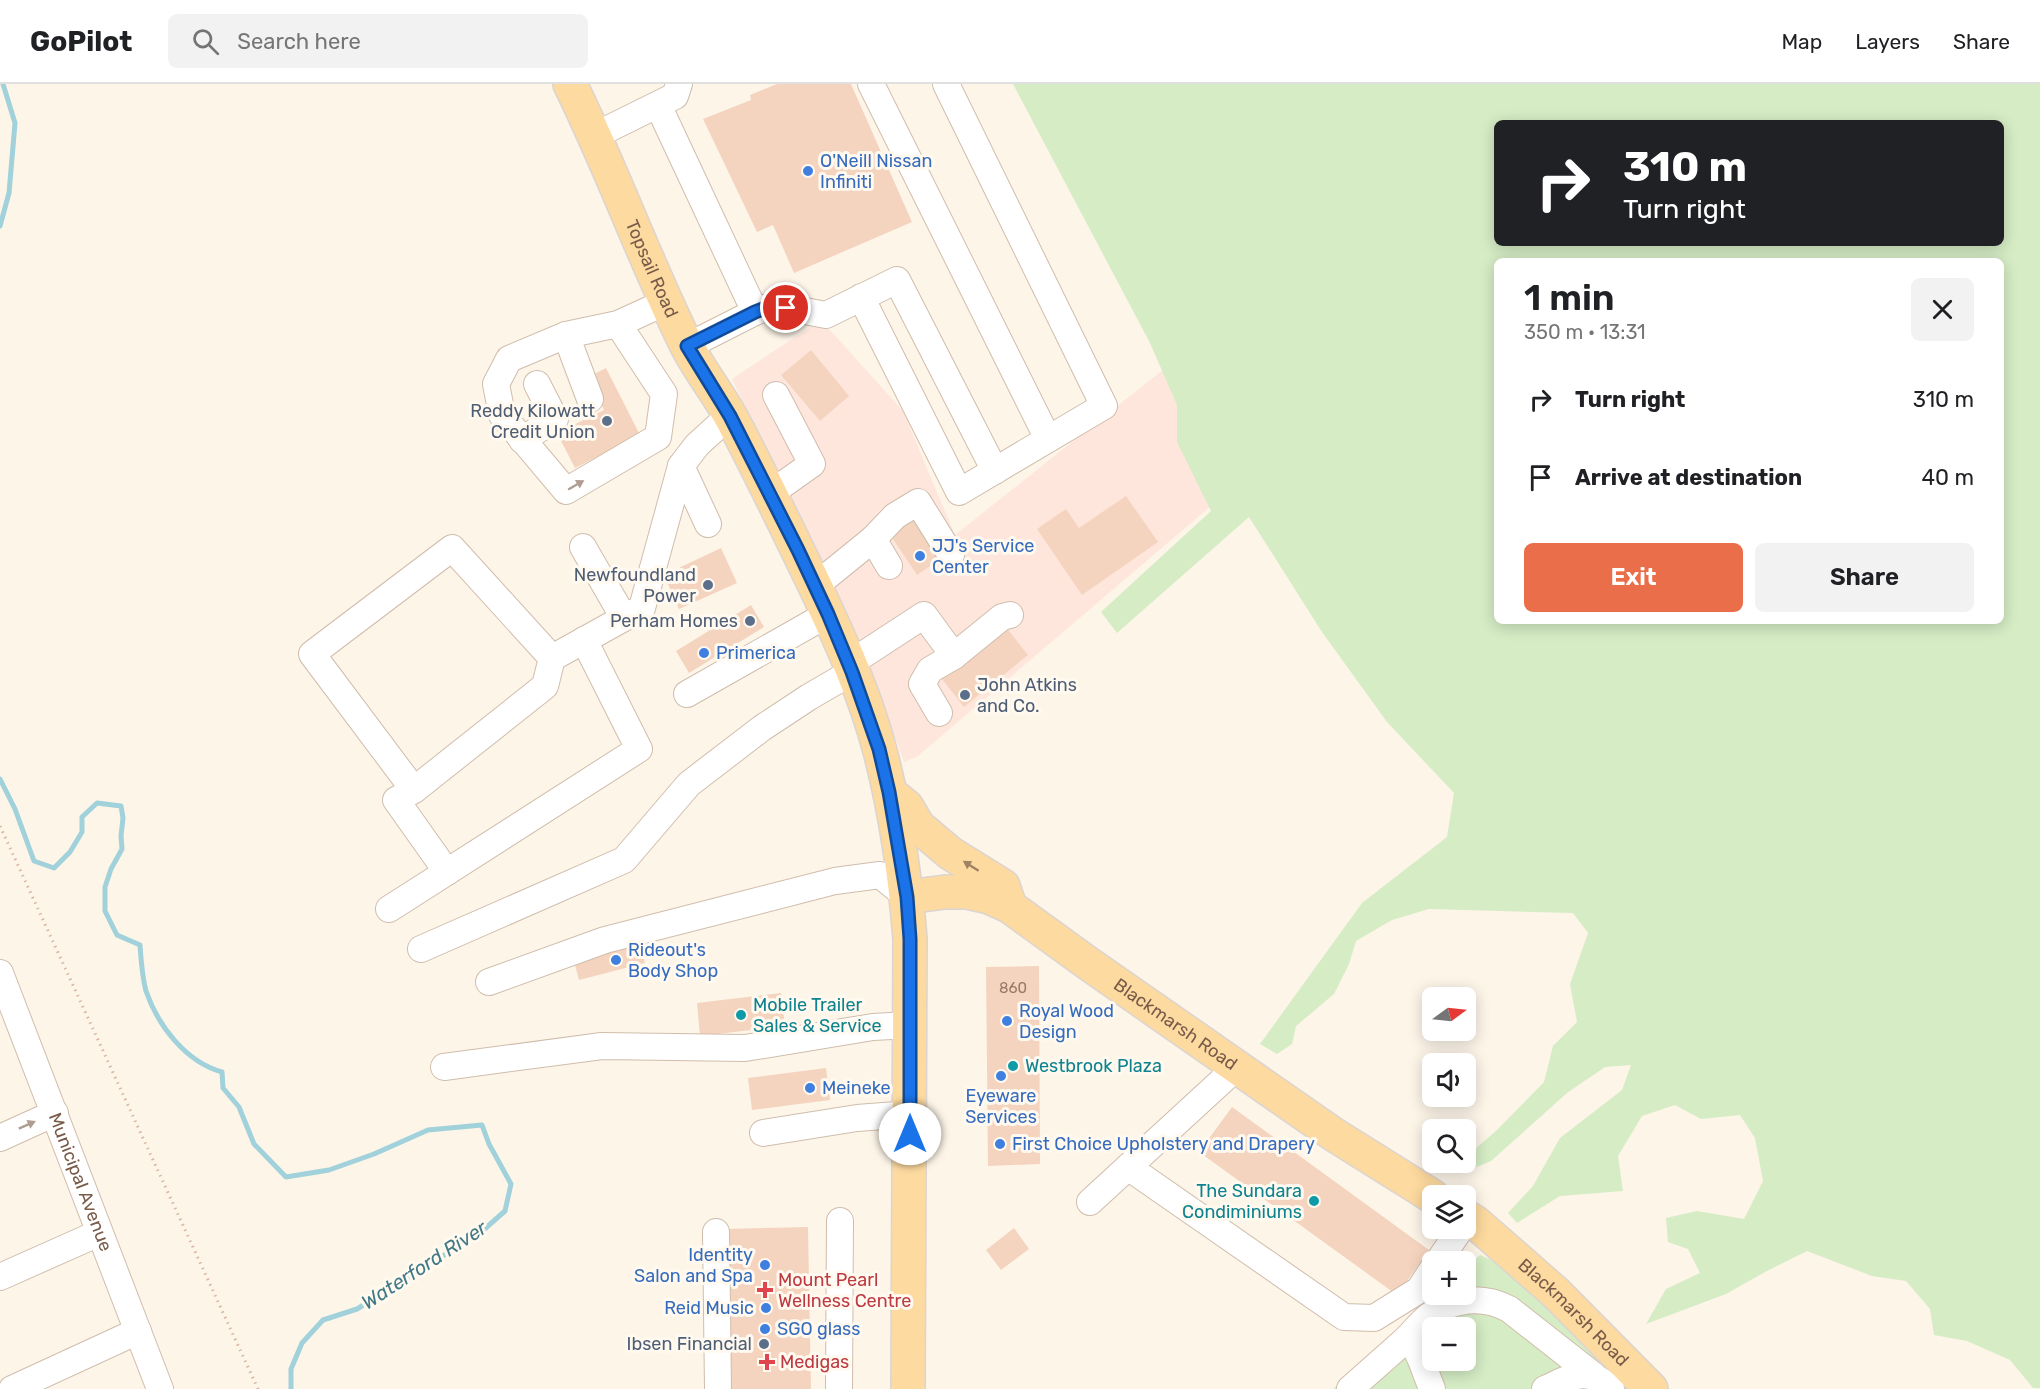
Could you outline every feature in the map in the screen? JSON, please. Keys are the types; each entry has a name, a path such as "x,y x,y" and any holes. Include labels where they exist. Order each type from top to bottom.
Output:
{"main road":[{"name":"Topsail Road","path":"570,84 687,346 730,416 771,493 821,600 850,668 879,749 889,792 907,897 910,939 908,1389"},
{"path":"889,792 907,807 918,826 950,853 1003,886 1009,906"},
{"name":"Blackmarsh Road","path":"907,897 966,892 989,897 1009,906 1333,1134 1422,1190"},
{"name":"Blackmarsh Road","path":"1476,1230 1556,1293 1651,1389"}],"street":[{"path":"594,136 671,95 701,84"},
{"path":"871,84 1048,439"},
{"path":"861,297 958,492 1104,406 946,84"},
{"path":"671,95 755,312"},
{"path":"687,346 773,305 826,315 897,280 995,471"},
{"path":"618,324 664,394 658,437 566,491 502,416 496,384 509,359 566,334 618,324 666,302"},
{"path":"566,334 590,399"},
{"path":"522,440 555,419 537,384"},
{"path":"771,493 812,464 776,395"},
{"path":"447,872 396,801 414,790 545,686 552,658 642,608 681,466 697,445 730,416"},
{"path":"681,466 708,524"},
{"path":"687,694 821,600 895,516 918,502 951,555"},
{"path":"873,539 889,566"},
{"path":"583,547 624,618"},
{"path":"414,790 312,654 452,548 552,658"},
{"path":"421,949 624,860 689,784 762,728 924,615 954,656"},
{"path":"939,713 922,684 930,670 954,656 1002,617 1010,615"},
{"path":"389,909 639,748 584,640"},
{"path":"489,982 605,940 835,881 880,875 907,897"},
{"name":"Municipal Avenue","path":"0,975 160,1389"},
{"path":"444,1067 602,1046 745,1048 873,1027 910,1025"},
{"path":"1090,1202 1236,1067"},
{"path":"0,1138 55,1113"},
{"path":"763,1132 857,1118 910,1114"},
{"path":"1128,1167 1344,1317 1374,1318 1419,1290 1422,1285"},
{"path":"839,1389 840,1221"},
{"path":"716,1232 718,1389"},
{"path":"0,1277 99,1233"},
{"path":"1351,1389 1428,1317 1461,1302 1485,1299 1509,1309 1602,1382"},
{"path":"12,1389 138,1331"},
{"path":"1410,1336 1432,1389"},
{"path":"1545,1389 1584,1374 1602,1382"}],"path":[{"path":"0,826 258,1389"}],"shaded area":[{"path":"821,320 903,411 955,535 1169,365 1239,482 918,756 904,762 867,661 848,618 732,379"}],"green space":[{"path":"1013,84 2040,84 2040,1388 2033,1388 2010,1360 1967,1341 1934,1335 1930,1309 1906,1281 1872,1276 1807,1251 1726,1294 1646,1324 1666,1289 1700,1273 1688,1249 1668,1242 1666,1218 1697,1211 1744,1219 1763,1181 1755,1138 1740,1115 1701,1119 1675,1105 1642,1116 1618,1156 1623,1191 1560,1196 1517,1223 1508,1213 1533,1186 1560,1138 1622,1090 1631,1065 1605,1067 1567,1093 1491,1161 1476,1167 1476,1148 1544,1082 1553,1046 1577,1022 1570,984 1588,933 1573,913 1429,909 1392,920 1356,941 1349,964 1334,994 1296,1026 1292,1044 1277,1054 1260,1044 1362,903 1447,837 1454,793 1387,722 1322,632 1249,517 1117,633 1101,612 1211,511 1177,442 1177,405 1150,343"},
{"path":"1480,1255 1501,1264 1599,1356 1630,1389 1333,1389 1425,1305 1476,1305 1476,1259"}],"building":[{"name":"O'Neill Nissan Infiniti","path":"777,84 851,84 912,222 794,273 773,225 757,232 703,119 751,100 750,95"},
{"path":"811,350 849,396 820,421 781,375"},
{"name":"Reddy Kilowatt Credit Union","path":"606,368 640,435 575,468 557,433 604,410 588,377"},
{"path":"1126,496 1158,542 1082,595 1037,529 1066,509 1079,528"},
{"path":"913,511 945,556 917,575 887,530"},
{"name":"Newfoundland Power","path":"721,548 737,583 679,609 664,575"},
{"path":"751,605 764,627 689,673 676,651"},
{"path":"1002,622 1028,655 964,707 938,674"},
{"path":"640,944 645,963 579,980 574,961"},
{"name":"Westbrook Plaza","path":"1039,966 1040,1164 988,1166 986,967"},
{"name":"Mobile Trailer Sales & Service","path":"781,993 785,1026 700,1036 697,1003"},
{"path":"826,1068 830,1100 752,1110 748,1078"},
{"name":"The Sundara Condiminiums","path":"1232,1107 1429,1250 1422,1251 1422,1260 1397,1295 1199,1152"},
{"path":"808,1227 811,1389 729,1389 726,1229"},
{"path":"1014,1228 1029,1249 1001,1270 986,1250"}],"waterway":[{"name":"Waterford River","path":"0,226 9,193 15,123 3,84"},
{"name":"Waterford River","path":"0,779 15,809 34,861 54,868 70,852 82,832 82,817 97,803 121,806 122,849 111,869 105,887 105,911 117,935 140,945 146,991 166,1029 185,1051 209,1067 222,1072 223,1088 239,1107 254,1144 286,1177 329,1170 374,1154 428,1130 482,1125 489,1144 511,1184 505,1211 480,1233 357,1309 323,1320 302,1343 291,1369 291,1389"}],"place":[{"name":"O'Neill Nissan Infiniti","path":"808,171"},
{"name":"Reddy Kilowatt Credit Union","path":"607,421"},
{"name":"JJ's Service Center","path":"920,556"},
{"name":"Newfoundland Power","path":"708,585"},
{"name":"Perham Homes","path":"750,621"},
{"name":"Primerica","path":"704,653"},
{"name":"John Atkins and Co.","path":"965,695"},
{"name":"Rideout's Body Shop","path":"616,960"},
{"name":"Mobile Trailer Sales & Service","path":"741,1015"},
{"name":"Royal Wood Design","path":"1007,1021"},
{"name":"Westbrook Plaza","path":"1013,1066"},
{"name":"Eyeware Services","path":"1001,1076"},
{"name":"Meineke","path":"810,1088"},
{"name":"First Choice Upholstery and Drapery","path":"1000,1144"},
{"name":"The Sundara Condiminiums","path":"1314,1201"},
{"name":"Identity Salon and Spa","path":"765,1265"},
{"name":"Mount Pearl Wellness Centre","path":"765,1290"},
{"name":"Reid Music","path":"766,1308"},
{"name":"SGO glass","path":"765,1329"},
{"name":"Ibsen Financial","path":"764,1344"},
{"name":"Medigas","path":"767,1362"}],"route":[{"path":"786,308 773,305 687,346 730,416 771,493 828,614 864,702 879,749 889,792 907,897 910,939 910,1134"}]}
